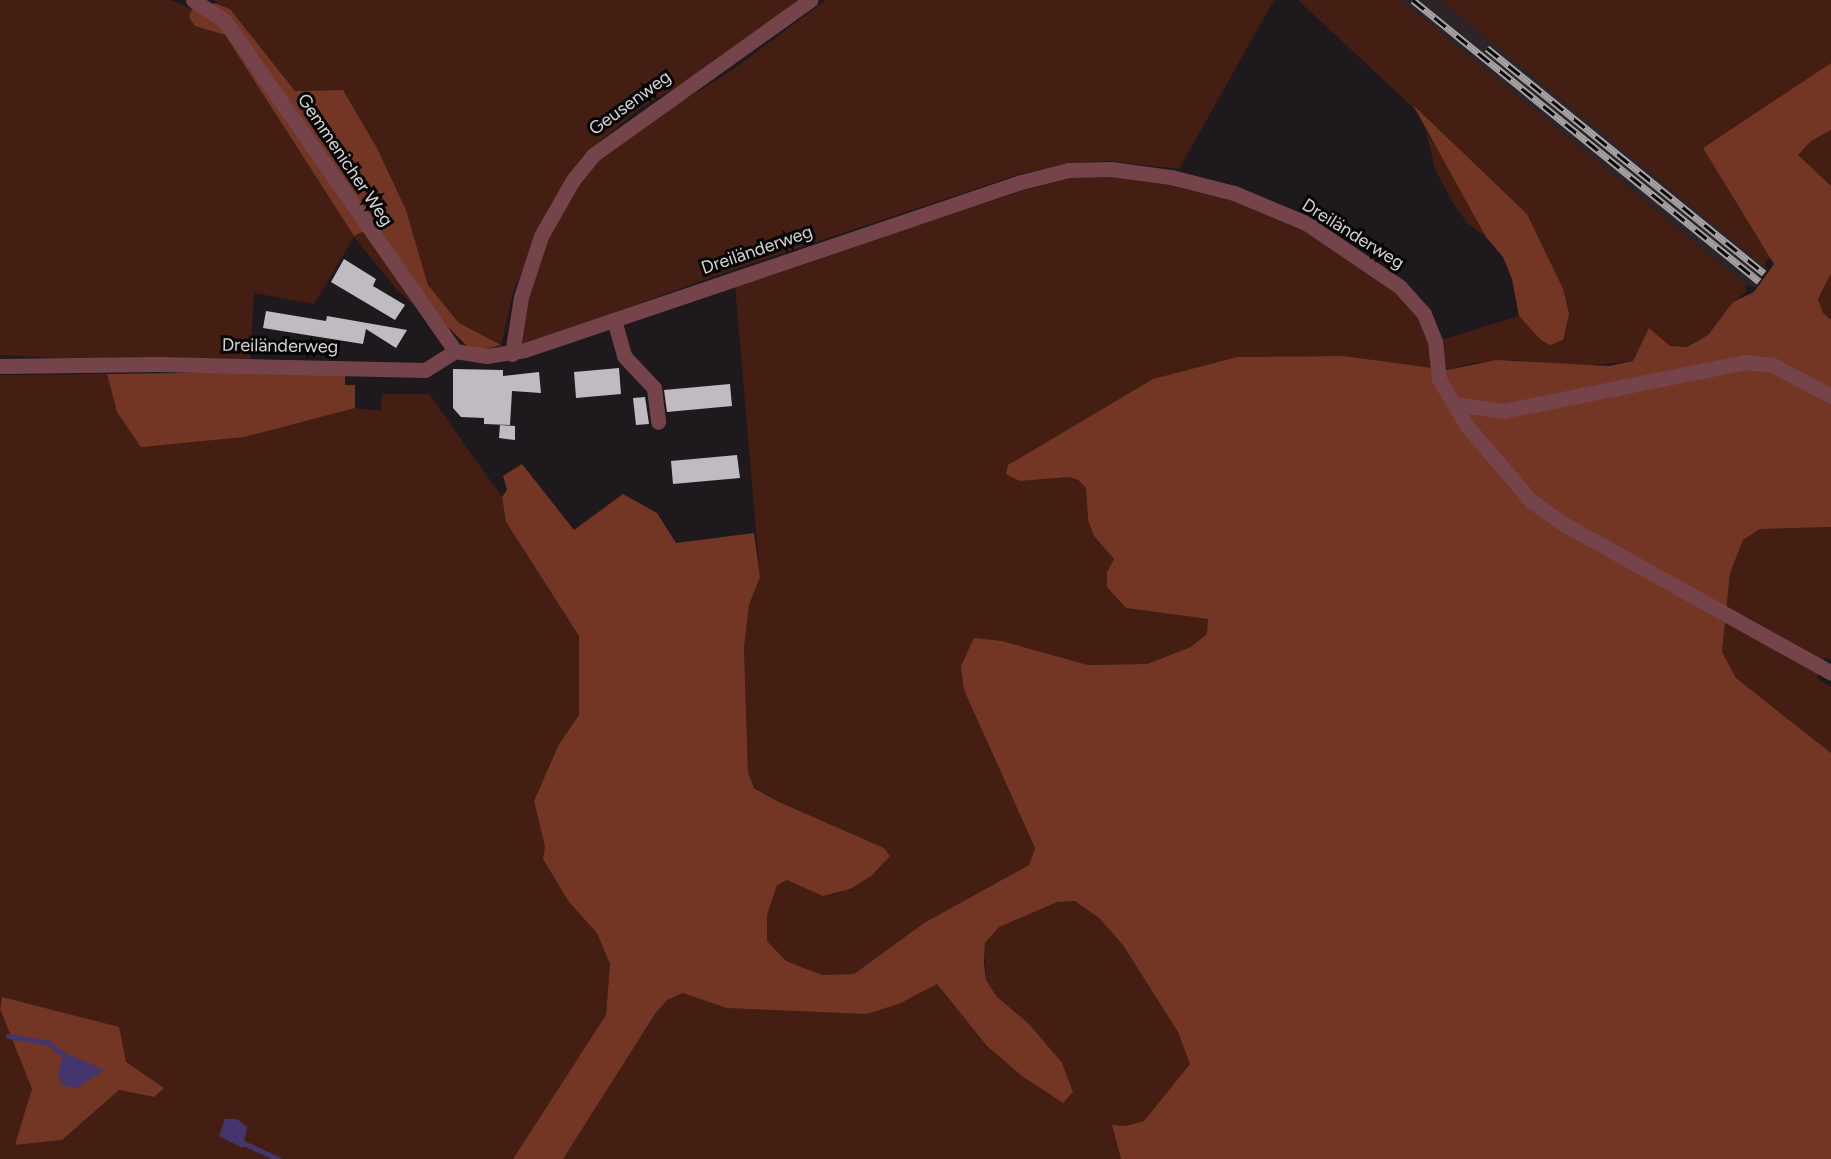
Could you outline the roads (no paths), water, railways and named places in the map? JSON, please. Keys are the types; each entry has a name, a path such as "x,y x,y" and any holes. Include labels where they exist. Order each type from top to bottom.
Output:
{"street":[{"name":"Gemmenicher Weg","path":"193,0 225,21 455,351"},
{"name":"Geusenweg","path":"512,354 521,297 541,236 573,180 593,155 810,0"},
{"name":"Dreiländerweg","path":"0,366 158,364 425,370 455,351 487,356 512,354 1021,182 1068,170 1111,169 1171,177 1234,192 1306,223 1359,256 1400,287 1424,314 1435,341 1439,379 1454,404"},
{"path":"614,320 624,356 654,388 658,422"},
{"path":"1454,404 1503,411 1745,362 1773,365 1831,396"},
{"path":"1454,404 1486,453 1531,501 1562,523 1831,673"}],"waterway":[{"path":"8,1036 49,1043 68,1059"},
{"path":"239,1141 278,1159"}],"railway":[{"path":"1413,0 1759,281"},
{"path":"1487,48 1764,273"}]}
